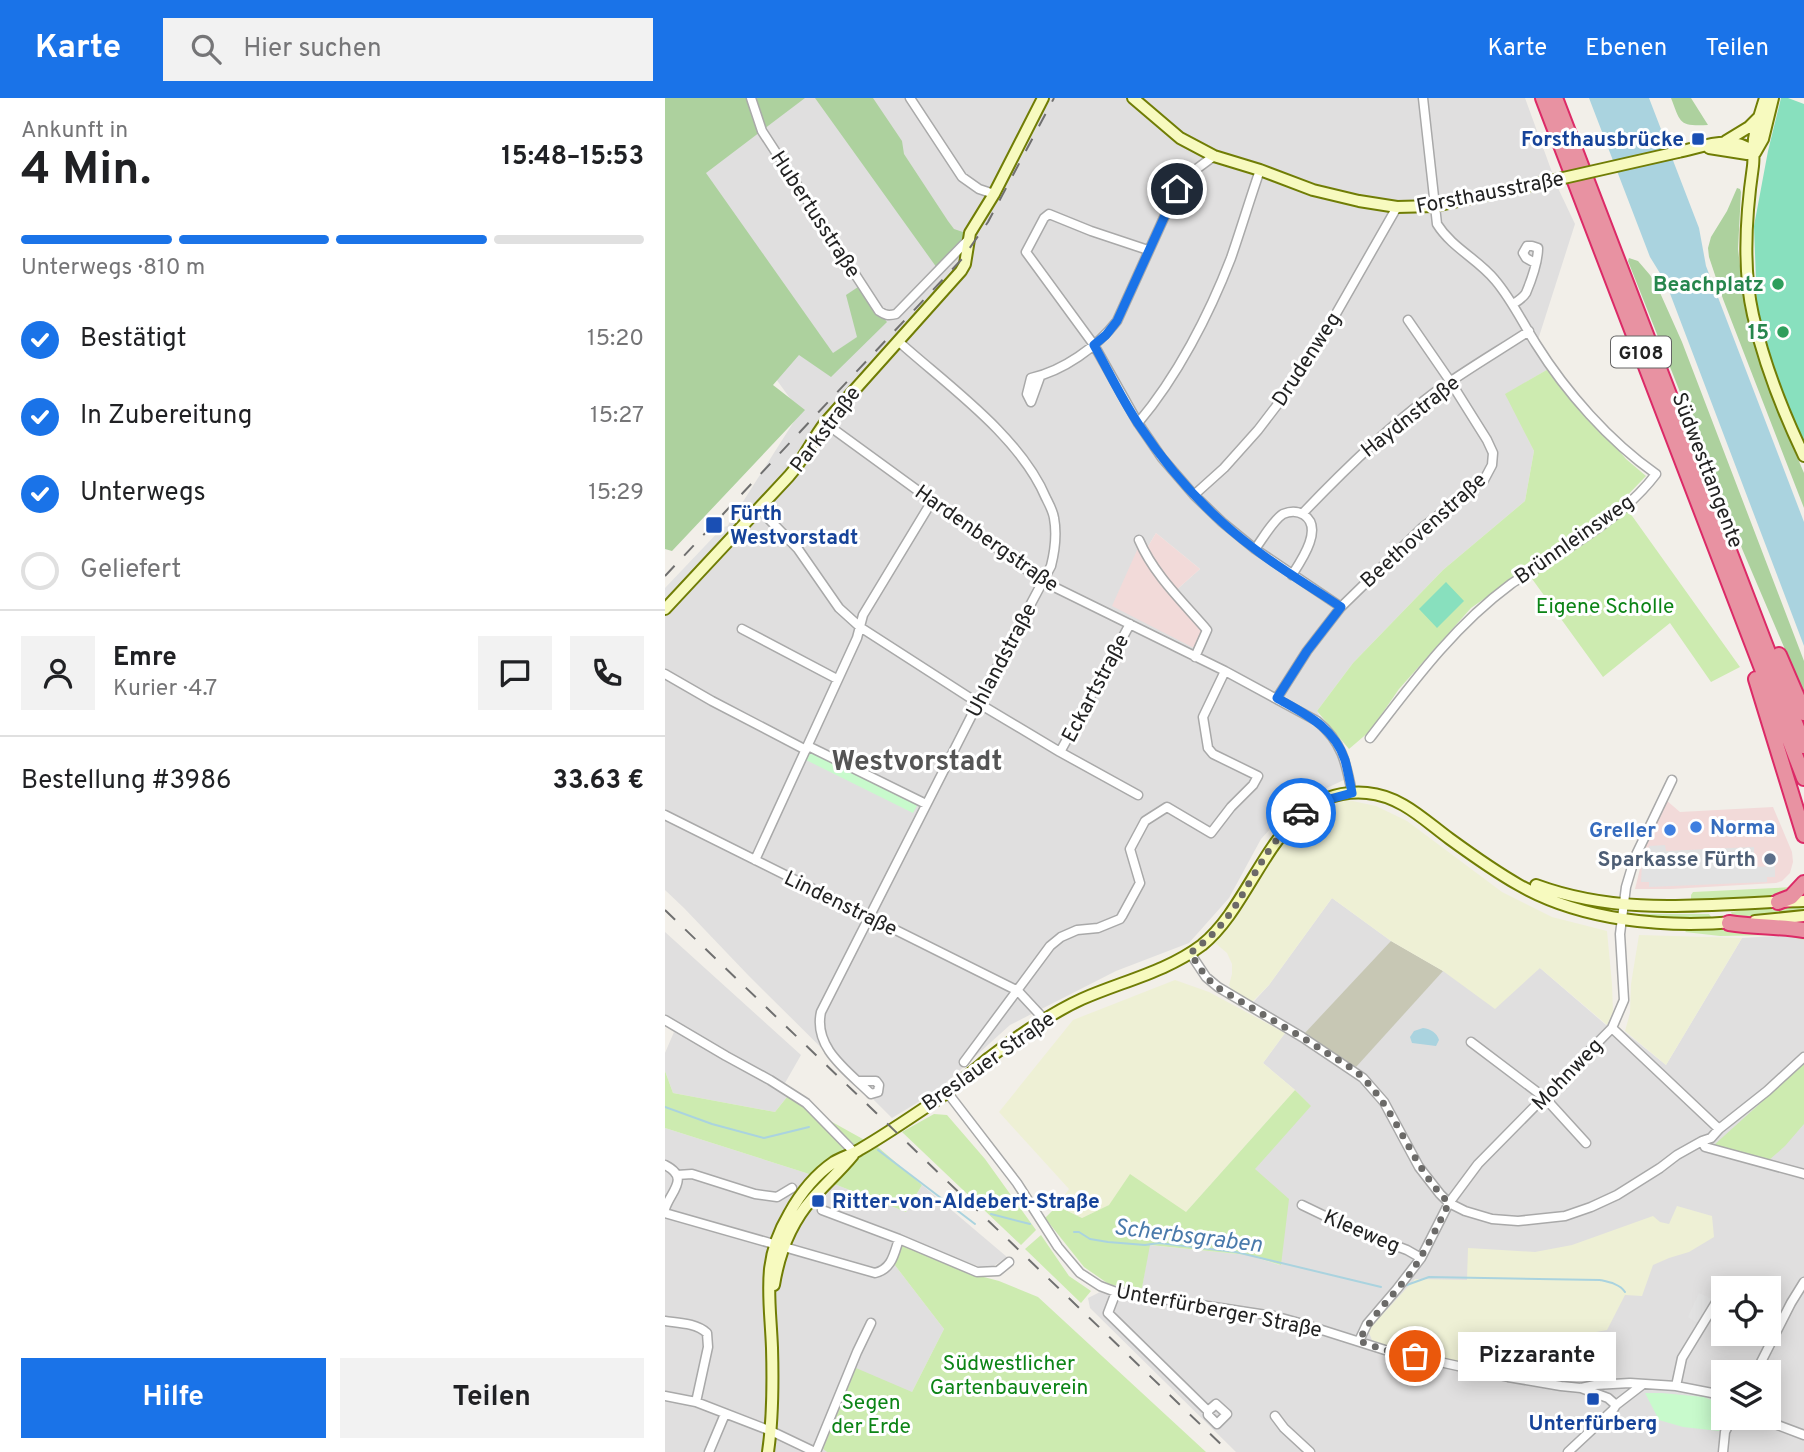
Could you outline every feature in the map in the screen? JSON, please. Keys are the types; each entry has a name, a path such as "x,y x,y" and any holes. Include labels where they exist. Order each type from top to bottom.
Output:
{"highway":[{"name":"Südwesttangente","path":"1543,98 1804,778"},
{"name":"Südwesttangente","path":"1555,98 1804,746"},
{"path":"1738,572 1758,607 1804,713"},
{"path":"1738,606 1746,647 1804,835"},
{"path":"1778,902 1791,897 1804,883"},
{"path":"1729,923 1804,930"}],"main road":[{"name":"Parkstraße","path":"665,608 798,465 825,423 961,271 965,264 970,233 994,194 1043,98"},
{"name":"Forsthausstraße","path":"1133,98 1174,134 1214,156 1313,190 1397,207 1435,206 1723,142"},
{"path":"1765,98 1754,137 1755,153 1747,222 1747,271 1752,313 1768,370 1782,410 1804,456"},
{"path":"1755,153 1763,139 1773,98"},
{"path":"1723,142 1749,127 1759,116"},
{"path":"1723,142 1742,144 1755,153"},
{"name":"Forsthausstraße","path":"1703,147 1747,155 1755,153"},
{"name":"Breslauer Straße","path":"768,1452 772,1393 770,1306 779,1245 807,1205 855,1153 947,1092 1044,1019 1081,999 1174,963 1204,943 1231,914 1272,846 1305,810 1326,800 1352,793 1367,793 1399,802 1520,886 1588,912 1621,919 1689,924 1804,916"},
{"name":"Breslauer Straße","path":"1488,864 1556,893 1623,906 1720,906 1804,901"}],"street":[{"name":"Hubertusstraße","path":"751,98 762,131 879,311 890,316 895,314"},
{"path":"910,98 962,177 979,189 994,194"},
{"name":"Brünnleinsweg","path":"1370,738 1423,668 1472,616 1512,583 1605,522 1644,489 1656,474 1622,448 1558,377 1513,304 1493,278 1444,235 1437,224 1423,98"},
{"path":"1040,377 1053,372 1106,335 1117,321 1177,189 1191,173 1214,156"},
{"path":"1137,423 1154,403 1189,345 1218,289 1260,170"},
{"name":"Drudenweg","path":"1194,495 1224,468 1284,397 1333,320 1397,207"},
{"path":"1148,250 1091,232 1049,214 1044,218 1026,252 1094,345 1137,423 1162,458 1194,495 1255,550 1341,607"},
{"name":"Parkstraße","path":"895,314 967,241"},
{"path":"1513,304 1525,294 1535,263"},
{"name":"Beethovenstraße","path":"1277,698 1307,651 1341,607 1423,527 1484,480 1492,465 1493,453 1487,440 1408,320"},
{"name":"Haydnstraße","path":"1255,550 1278,519 1294,511 1303,513 1353,461 1391,427 1450,382 1529,331"},
{"name":"Uhlandstraße","path":"858,1081 828,1050 819,1022 821,1012 1051,566 1055,547 1054,516 1041,485 1021,458 981,413 898,341"},
{"name":"Hardenbergstraße","path":"825,423 1042,581 1225,671 1317,721 1333,736 1345,760 1352,793"},
{"path":"755,860 857,638 863,615 932,501"},
{"path":"759,509 798,549 839,608 860,627 978,703 1138,795"},
{"path":"1292,575 1310,544 1312,527 1303,513"},
{"path":"1139,540 1155,570 1207,630 1195,657"},
{"name":"Eckartstraße","path":"1060,752 1129,624"},
{"path":"742,629 837,679"},
{"path":"964,1062 1050,946 1062,936 1077,930 1098,929 1120,919 1140,883 1130,849 1145,821 1167,807 1211,833 1253,785 1258,776 1213,754 1208,748 1203,717 1225,671"},
{"path":"665,674 712,701 926,804"},
{"path":"1621,919 1626,887 1635,857 1672,780"},
{"name":"Lindenstraße","path":"665,815 1018,990 1044,1019"},
{"name":"Mohnweg","path":"1359,1341 1367,1324 1420,1258 1449,1203 1478,1164 1612,1028 1624,1000 1621,919"},
{"path":"1190,953 1206,977 1217,987 1302,1037 1363,1078 1384,1102 1419,1167 1440,1194 1449,1203 1465,1211 1492,1219 1518,1221 1565,1216 1617,1195 1677,1155 1711,1138 1804,1057"},
{"path":"665,1020 806,1102 855,1153"},
{"path":"1612,1028 1720,1129"},
{"path":"1471,1042 1545,1098 1587,1143"},
{"name":"Unterfürberger Straße","path":"947,1092 1017,1183 1058,1247 1080,1273 1100,1286 1116,1292 1274,1316 1385,1350 1507,1377 1581,1388 1608,1398 1616,1405"},
{"path":"1702,1142 1705,1147 1804,1174"},
{"path":"665,1165 677,1175 675,1190 665,1211 875,1273 889,1265 899,1239"},
{"path":"677,1175 692,1174 755,1194 777,1197 792,1188"},
{"name":"Kleeweg","path":"1302,1205 1420,1258"},
{"path":"822,1210 977,1272 998,1271 1009,1262"},
{"path":"1762,1360 1804,1282"},
{"path":"1116,1292 1108,1313 1208,1411"},
{"path":"1676,1386 1682,1358 1711,1310"},
{"path":"665,1321 693,1325 707,1333 708,1347 696,1402"},
{"path":"665,1396 696,1402 771,1431 815,1452 871,1323"},
{"name":"Unterfürberger Straße","path":"1581,1388 1630,1383 1676,1386 1711,1393"},
{"path":"1608,1398 1608,1392 1615,1384 1624,1389 1625,1399"},
{"path":"1568,1452 1580,1448 1616,1405 1642,1385"},
{"path":"709,1452 726,1414"},
{"path":"1275,1416 1310,1452"},
{"path":"1781,1426 1804,1435"},
{"path":"1723,1452 1726,1430"}],"shaded area":[{"path":"803,98 1525,98 1557,186 1575,224 1536,346 1550,368 1506,394 1534,451 1525,501 1443,570 1353,663 1317,711 1348,778 1293,804 1261,839 1229,898 1189,943 1116,971 1010,1025 938,1090 892,1118 665,890 665,613 683,596 800,412 776,379 696,164","holes":["1156,533 1200,569 1173,593 1144,553"]},
{"path":"744,523 665,607 665,588 723,527"},
{"path":"1156,533 1200,569 1173,593 1204,631 1194,648 1112,606 1138,548 1144,553"},
{"path":"1348,800 1376,806 1407,821 1502,892 1552,917 1607,931 1613,1012 1607,1025 1540,968 1495,1009 1443,971 1391,941 1332,898 1269,985 1252,1002 1233,992 1229,985 1232,964 1227,953 1214,942 1244,907 1275,846 1308,814"},
{"path":"1666,800 1680,812 1773,807 1792,852 1790,873 1776,883 1635,889 1647,840"},
{"path":"1665,845 1666,851 1754,847 1754,867 1775,866 1775,877 1767,877 1767,882 1649,887 1649,882 1641,882 1642,863 1651,862 1649,846"},
{"path":"1332,898 1391,941 1443,971 1540,968 1606,1025 1610,1020 1666,1065 1742,938 1790,935 1804,939 1804,1452 1236,1452 1090,1308 1088,1298 1110,1285 1142,1288 1149,1245 1248,1255 1280,1265 1254,1169 1310,1106 1263,1063 1285,1033 1246,1010 1269,985"},
{"path":"665,932 801,1055 785,1083 787,1097 775,1112 673,1093 665,1071 665,1053 674,1032 665,1026"},
{"path":"1639,935 1742,938 1666,1065 1625,1031 1630,1013 1631,984"},
{"path":"1391,941 1443,971 1356,1067 1304,1034"},
{"path":"1175,980 1209,992 1285,1033 1263,1063 1295,1090 1186,1212 1109,1205 1082,1218 1057,1206 1069,1189 999,1112 1073,1020"},
{"path":"665,1128 806,1173 906,1212 922,1185 1007,1257 988,1270 902,1237 894,1264 944,1329 912,1392 823,1449 827,1452 665,1452"},
{"path":"1677,1206 1712,1216 1714,1237 1689,1252 1653,1265 1642,1296 1625,1295 1607,1330 1518,1346 1510,1372 1401,1351 1379,1344 1372,1340 1369,1333 1371,1327 1415,1279 1467,1280 1468,1248 1535,1252 1572,1245 1653,1216 1660,1222 1669,1224"},
{"path":"1699,1293 1711,1299 1711,1305 1703,1319 1696,1322 1688,1317"}],"green space":[{"path":"665,98 805,98 706,173 833,353 857,337 846,295 858,287 887,322 831,377 799,355 773,385 805,410 672,551 665,549"},
{"path":"815,98 873,98 902,141 904,154 948,221 954,229 966,233 963,243 937,268"},
{"path":"1671,98 1691,98 1708,125 1682,122"},
{"path":"1781,98 1804,104 1804,442 1790,412 1768,350 1757,308 1754,226"},
{"path":"1737,188 1741,192 1738,249 1745,308 1759,361 1804,473 1804,508 1709,257 1711,237"},
{"path":"1629,258 1638,261 1657,286 1682,342 1804,661 1804,694 1743,551"},
{"path":"1550,368 1626,459 1646,476 1618,505 1471,608 1399,689 1370,731 1349,749 1317,711 1353,663 1443,570 1525,501 1534,451 1505,394"},
{"name":"Eigene Scholle","path":"1625,506 1740,667 1711,682 1670,623 1603,677 1530,576"},
{"path":"1446,582 1464,601 1437,628 1419,609"},
{"path":"811,751 918,804 913,813 806,760"},
{"path":"1795,887 1782,897 1708,903 1691,900 1693,892"},
{"path":"1804,904 1804,910 1733,918 1731,912 1755,908"},
{"path":"1641,914 1709,914 1713,920 1641,918"},
{"path":"1729,928 1804,934 1804,940 1783,935 1720,936 1685,932 1688,929"},
{"path":"1804,1064 1804,1124 1785,1146 1769,1160 1714,1145"},
{"path":"665,1071 673,1093 775,1112 787,1097 879,1148 922,1185 906,1212 806,1173 665,1128"},
{"path":"1295,1090 1311,1106 1255,1169 1289,1199 1281,1265 1248,1255 1150,1245 1142,1288 1110,1285 1084,1267 1045,1218 1057,1206 1082,1218 1109,1205 1130,1174 1186,1212"},
{"path":"934,1114 947,1115 985,1159 1036,1230 1021,1245 902,1132"},
{"path":"1041,1235 1069,1276 1091,1291 1081,1303 1025,1249"},
{"name":"Südwestlicher Gartenbauverein","path":"901,1245 965,1272 999,1281 1038,1297 1206,1452 827,1452 823,1449 856,1368 912,1392 944,1329 894,1264"},
{"path":"1645,1393 1711,1400 1711,1430 1720,1430 1719,1431 1683,1427 1659,1420"}],"water":[{"path":"1589,98 1649,98 1699,228 1706,266 1804,522 1804,646 1666,283 1650,257"},
{"path":"1423,1028 1437,1035 1439,1040 1436,1046 1412,1043 1410,1037 1414,1031"}],"waterway":[{"name":"Scherbsgraben","path":"665,1107 712,1124 764,1138 809,1127"},
{"name":"Scherbsgraben","path":"878,1150 975,1224"},
{"name":"Scherbsgraben","path":"991,1214 1030,1224"},
{"name":"Scherbsgraben","path":"1074,1232 1090,1239 1108,1242 1145,1245 1159,1243 1236,1252 1381,1287"},
{"name":"Scherbsgraben","path":"1404,1286 1429,1277 1600,1280 1617,1285 1625,1292"}],"railway":[{"path":"665,576 962,259 988,222 1054,98"},
{"path":"665,910 1229,1452"}],"way so far":[{"path":"1301,813 1272,846 1231,914 1204,943 1190,953 1206,977 1217,987 1302,1037 1363,1078 1384,1102 1419,1167 1449,1203 1420,1258 1367,1324 1359,1341 1415,1356"}],"place":[{"name":"Forsthausbrücke","path":"1698,139"},
{"name":"Beachplatz","path":"1778,284"},
{"name":"15","path":"1783,332"},
{"name":"Fürth Westvorstadt","path":"714,525"},
{"name":"Norma","path":"1696,827"},
{"name":"Greller","path":"1670,830"},
{"name":"Sparkasse Fürth","path":"1770,859"},
{"name":"Ritter-von-Aldebert-Straße","path":"818,1201"},
{"name":"Pizzarante","path":"1415,1356"},
{"name":"Unterfürberg","path":"1593,1399"}],"district":[{"name":"Westvorstadt","path":"917,760"}],"route":[{"path":"1177,189 1117,321 1094,345 1137,423 1162,458 1194,495 1255,550 1341,607 1307,651 1277,698 1328,730 1345,760 1352,793 1326,800 1301,813"}],"park label":[{"name":"Segen der Erde","path":"871,1414"}]}
